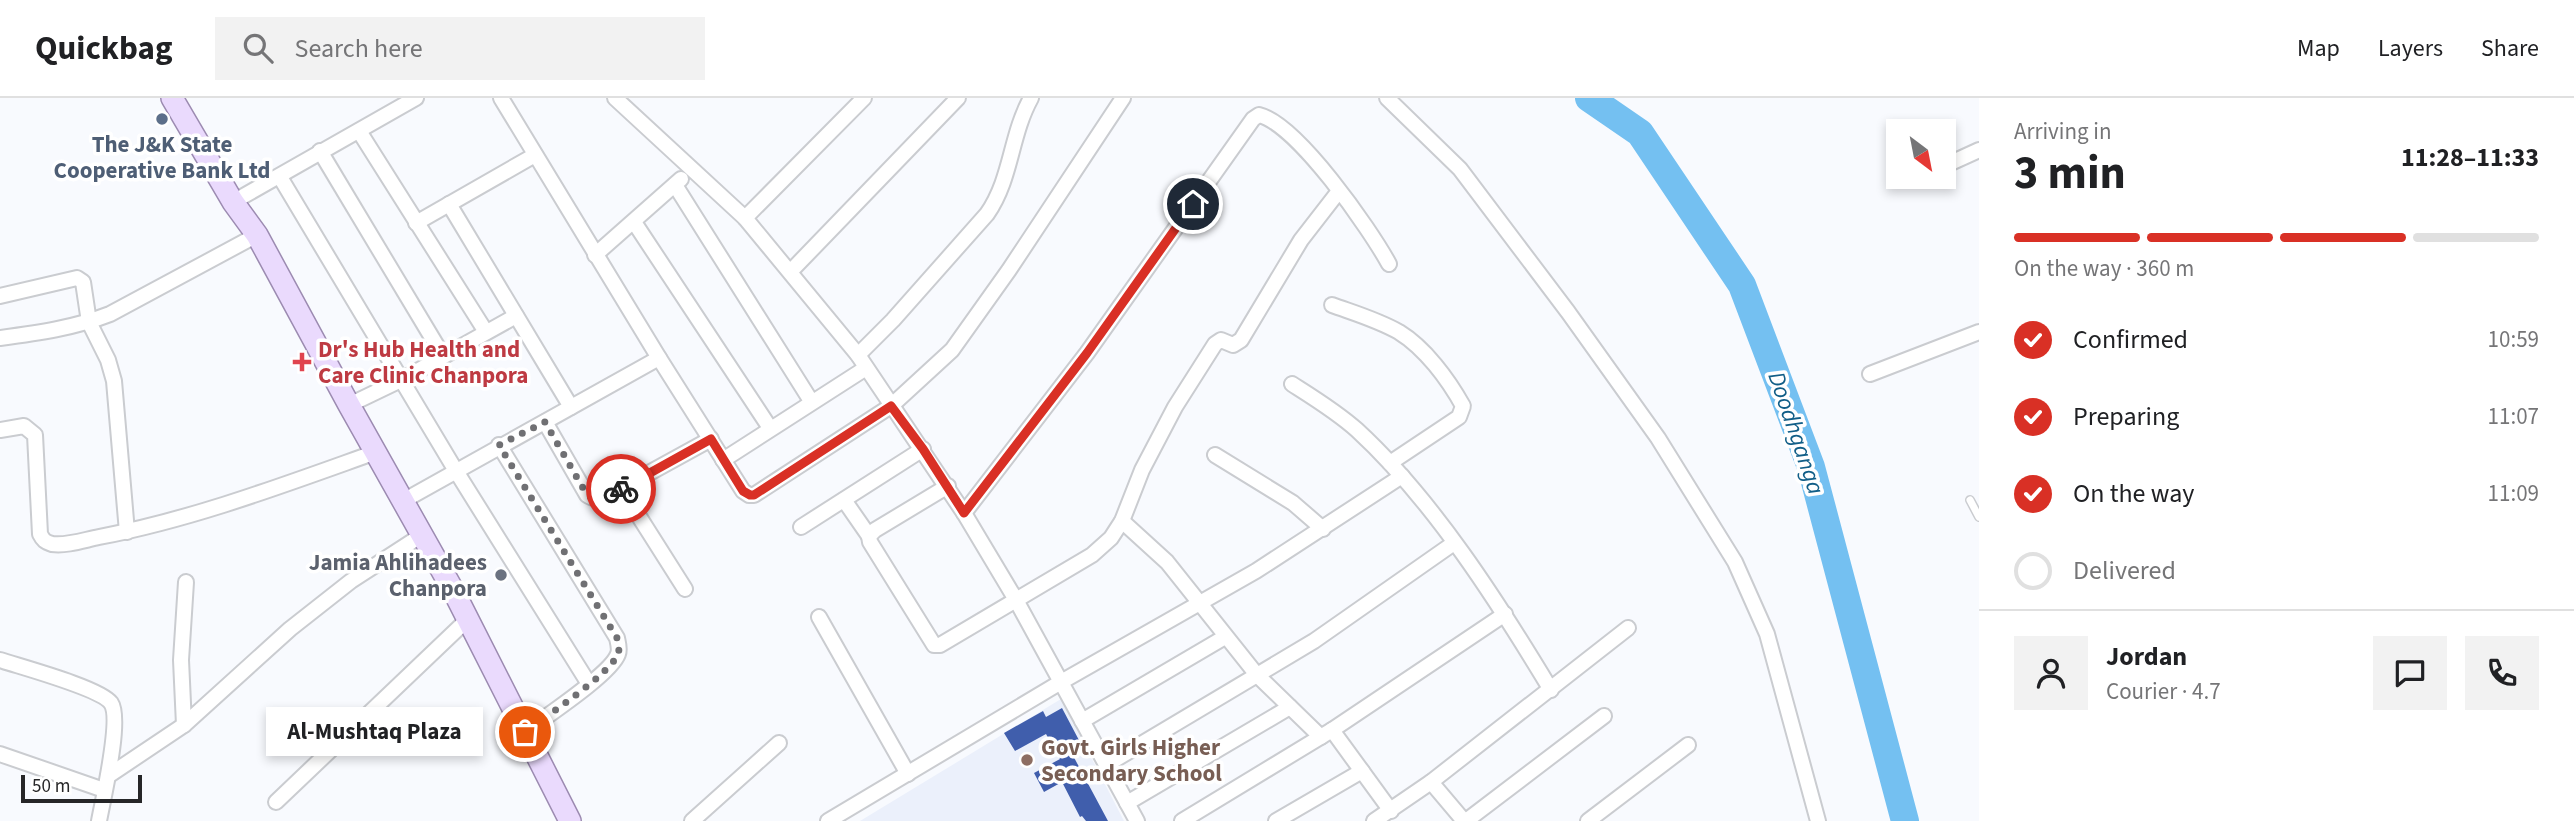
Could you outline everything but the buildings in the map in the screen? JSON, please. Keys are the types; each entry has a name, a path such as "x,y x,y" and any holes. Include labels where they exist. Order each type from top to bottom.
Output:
{"main road":[{"path":"172,98 233,202 257,235 468,619 570,821"}],"street":[{"path":"233,202 416,98"},
{"path":"501,98 659,358 743,491 750,495 754,495 891,406 952,350 1057,200 1123,98"},
{"path":"615,98 745,218 862,361 948,486 1016,600 1137,821"},
{"path":"745,218 864,98"},
{"path":"791,271 958,98"},
{"path":"723,460 811,401 862,361 910,300 999,197 1017,130 1031,98"},
{"path":"1388,98 1460,169 1553,292 1658,438 1735,562 1767,634 1818,821"},
{"path":"964,513 1087,353 1253,119 1259,115 1264,115 1300,145 1339,191 1377,242 1389,264"},
{"path":"359,131 486,332"},
{"path":"1956,161 1979,150"},
{"path":"320,151 443,356"},
{"path":"416,223 535,155"},
{"path":"595,255 691,169"},
{"path":"280,177 456,471 589,684"},
{"path":"675,185 811,401"},
{"path":"844,500 869,536 870,542 934,645 940,645 1092,555 1111,538 1122,521 1142,470 1175,407 1215,344 1221,340 1233,345 1241,340 1301,240 1339,191"},
{"path":"449,204 571,407"},
{"path":"634,222 769,428"},
{"path":"0,338 52,331 110,314 257,235"},
{"path":"0,296 77,278 83,282 89,322 108,360 114,381 127,532"},
{"path":"1332,304 1400,333 1427,356 1464,406 1459,417 1390,463"},
{"path":"349,405 401,380 516,316"},
{"path":"1870,374 1979,332"},
{"path":"403,501 659,358"},
{"path":"1292,384 1345,421 1402,476 1505,614 1551,690"},
{"path":"545,422 587,495 601,499 711,439"},
{"path":"0,429 24,426 35,435 40,534 43,540 62,544 127,532 255,495 376,452"},
{"path":"499,445 617,638 617,656 589,684 525,732"},
{"path":"801,527 923,449"},
{"path":"1215,455 1293,503 1323,529"},
{"path":"828,821 1323,529 1402,476"},
{"path":"869,536 948,486"},
{"path":"621,488 685,589"},
{"path":"1122,521 1167,562 1257,675 1290,707 1327,734 1362,771 1391,811"},
{"path":"106,783 184,725 290,629 351,581 422,535"},
{"path":"1106,765 1314,641 1454,543"},
{"path":"184,725 181,660 186,582"},
{"path":"1182,821 1327,734 1505,614"},
{"path":"819,617 908,774"},
{"path":"276,802 468,619"},
{"path":"1374,821 1431,782 1628,628"},
{"path":"1082,721 1225,637"},
{"path":"0,660 94,692 111,704 116,714 99,821"},
{"path":"1127,803 1290,707"},
{"path":"1431,782 1465,821 1604,716"},
{"path":"692,821 779,743"},
{"path":"1588,821 1688,744"},
{"path":"0,754 106,783"},
{"path":"1276,821 1362,771"}],"lane":[{"path":"1970,500 1979,517"}],"shaded area":[{"name":"Govt. Girls Higher Secondary School","path":"1061,699 1124,821 860,821"}],"waterway":[{"name":"Doodhganga","path":"1589,98 1640,133 1742,285 1811,467 1905,821"}],"way so far":[{"path":"525,732 589,684 613,662 619,648 617,638 499,445 545,422 587,495 601,499 621,489"}],"place":[{"name":"The J&K State Cooperative Bank Ltd","path":"162,119"},
{"name":"Dr's Hub Health and Care Clinic Chanpora","path":"302,362"},
{"name":"Jamia Ahlihadees Chanpora","path":"501,575"},
{"name":"Al-Mushtaq Plaza","path":"525,732"},
{"name":"Govt. Girls Higher Secondary School","path":"1027,760"}],"route":[{"path":"621,489 711,439 743,491 754,495 891,406 923,449 964,513 1087,353 1193,204"}]}
